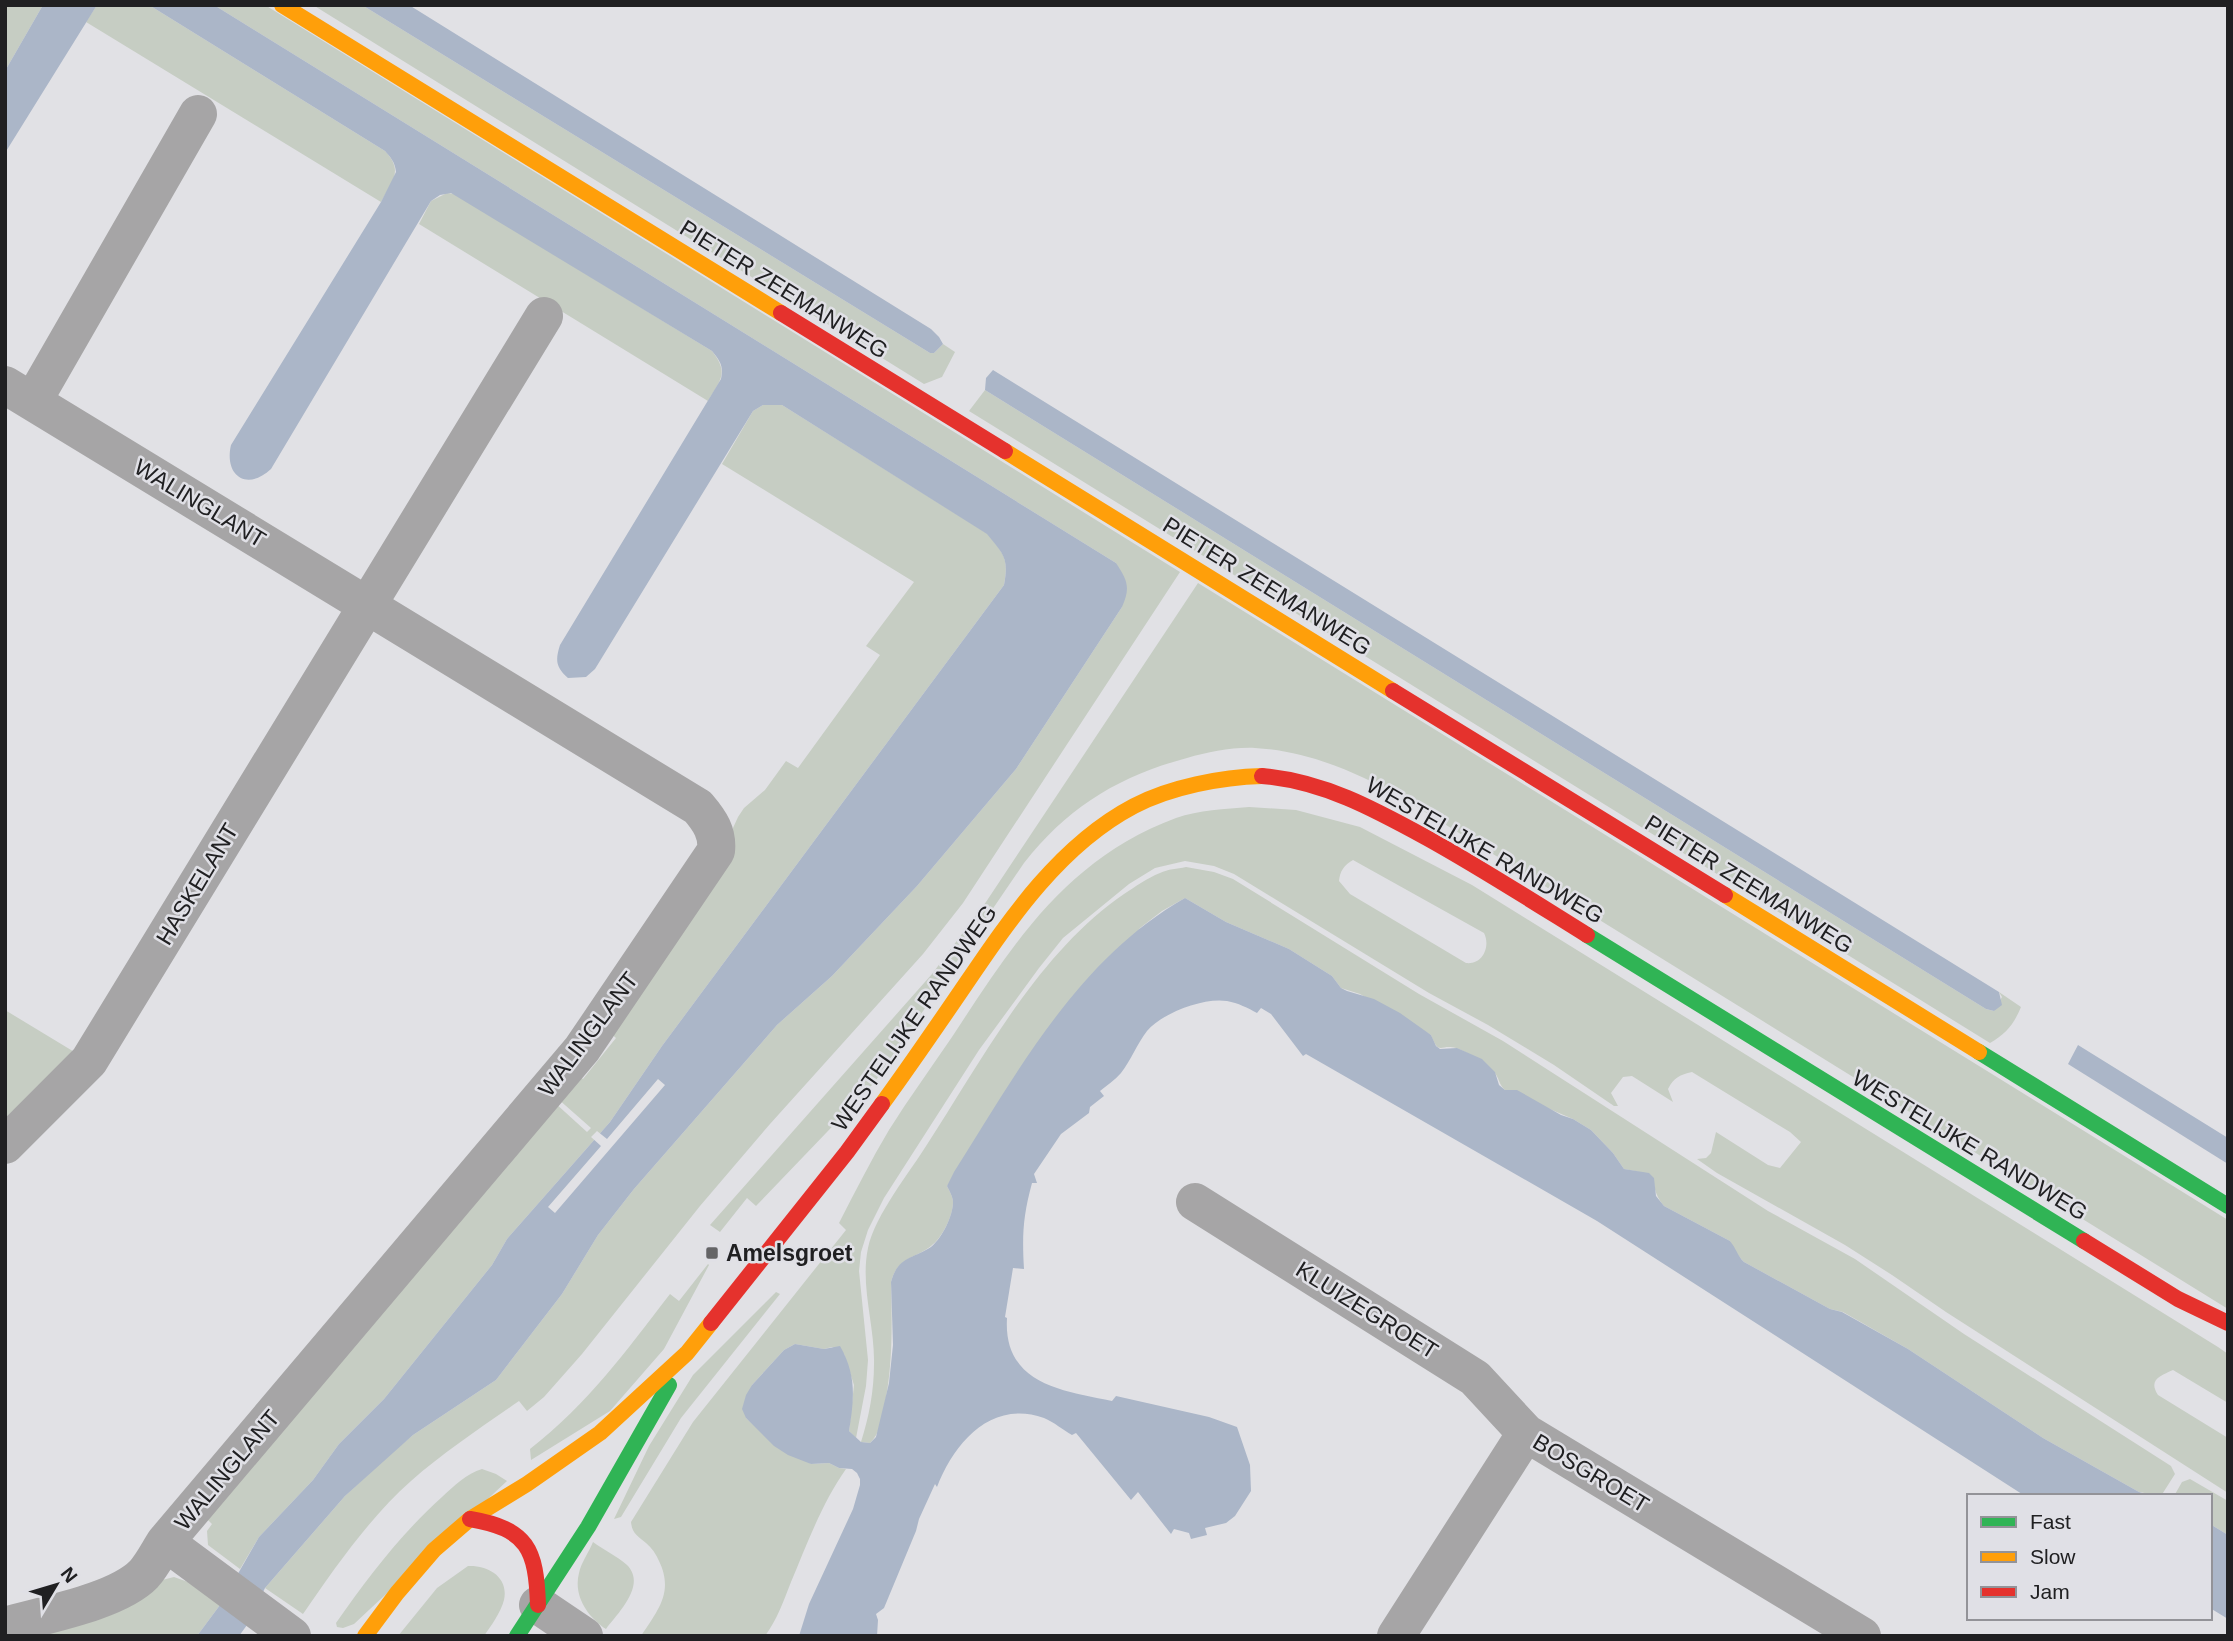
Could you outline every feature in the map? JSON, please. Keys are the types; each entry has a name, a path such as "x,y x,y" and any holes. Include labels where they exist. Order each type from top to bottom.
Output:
{"street":[{"name":"PIETER ZEEMANWEG","path":"282,5 2228,1206"},
{"name":"WALINGLANT","path":"5,1626 102,1599 143,1575 165,1542 582,1049 716,851 717,841 710,821 698,807 19,393 198,114"},
{"path":"366,604 544,316"},
{"name":"HASKELANT","path":"5,1145 89,1061 366,604"},
{"name":"WESTELIJKE RANDWEG","path":"527,1620 587,1527 687,1353 847,1152 1009,920 1065,856 1089,835 1134,806 1167,793 1234,777 1289,779 1323,787 1393,818 1458,855 2178,1299 2228,1323"},
{"name":"KLUIZEGROET","path":"1195,1202 1475,1378 1526,1433"},
{"name":"WESTELIJKE RANDWEG","path":"2178,1299 2228,1339"},
{"name":"WESTELIJKE RANDWEG","path":"365,1636 419,1566 470,1519 527,1484 600,1433 687,1353"},
{"name":"BOSGROET","path":"1396,1636 1526,1433 1862,1636"},
{"path":"470,1519 492,1521 513,1531 530,1551 537,1574 527,1620 584,1636"},
{"path":"165,1542 288,1633"}],"shaded area":[{"path":"5,5 43,5 5,71"},
{"path":"97,5 149,5 385,151 395,170 381,202 86,22"},
{"path":"214,5 265,5 1180,572 963,903 923,954 770,1124 544,1397 527,1411 519,1401 450,1449 411,1481 367,1527 303,1614 265,1588 345,1496 388,1456 413,1435 496,1380 562,1294 598,1235 634,1189 777,1025 832,976 917,886 1016,769 1122,607 1116,563"},
{"path":"313,5 362,5 930,353 934,353 943,344 955,352 942,377 924,384"},
{"path":"447,193 455,194 712,351 722,371 708,401 419,224 431,201"},
{"path":"985,390 1986,1009 1994,1011 2002,997 1999,992 2021,1007 2015,1019 2001,1036 1990,1043 969,411"},
{"path":"763,405 782,405 988,534 1004,557 1004,585 662,1046 610,1122 507,1239 492,1265 384,1399 339,1444 313,1480 259,1537 240,1569 208,1545 207,1531 212,1524 205,1517 554,1102 587,1132 591,1128 557,1098 577,1075 583,1079 616,1038 609,1032 727,859 738,817 744,808 765,790 786,761 798,768 880,655 866,646 914,582 722,464 753,411"},
{"path":"1198,583 2228,1220 2228,1309 1401,797 1331,764 1294,753 1255,748 1204,754 1139,774 1096,796 1058,826 1024,863 874,1083 756,1206 747,1198 720,1232 710,1225 932,974 986,902"},
{"path":"1249,807 1296,810 1360,827 1472,885 2228,1354 2228,1403 2173,1370 2157,1379 2154,1386 2158,1395 2228,1438 2228,1493 1845,1245 1697,1159 1706,1158 1711,1153 1716,1132 1768,1165 1780,1168 1801,1142 1790,1132 1692,1072 1678,1077 1670,1085 1668,1089 1673,1102 1632,1076 1623,1077 1611,1093 1618,1106 1614,1106 1554,1065 1429,993 1234,874 1214,866 1185,861 1155,868 1129,884 1063,938 979,1050 884,1198 868,1230 861,1252 859,1271 868,1360 856,1438 849,1431 854,1385 844,1354 832,1347 824,1349 795,1344 784,1350 752,1385 746,1418 758,1429 811,1464 829,1463 846,1469 822,1510 780,1610 765,1636 641,1636 662,1600 665,1582 657,1556 634,1532 631,1522 693,1422 846,1230 839,1223 882,1141 997,969 1046,908 1103,856 1137,835 1176,818","holes":["1353,860 1484,933 1484,954 1477,961 1466,963 1350,894 1339,881 1341,871"]},
{"path":"1186,867 1233,879 1419,994 1503,1041 1768,1211 1855,1259 1964,1334 2171,1466 2175,1474 2162,1494 2139,1492 2043,1438 1908,1349 1843,1312 1830,1309 1744,1262 1730,1241 1664,1206 1651,1177 1624,1169 1591,1130 1573,1119 1505,1090 1496,1074 1482,1062 1456,1048 1438,1047 1431,1035 1360,994 1341,988 1332,976 1289,949 1226,922 1185,898 1140,928 947,1186 953,1208 939,1238 897,1268 891,1282 892,1330 884,1408 876,1435 870,1443 861,1442 874,1374 866,1262 872,1235 885,1208 992,1042 1039,976 1093,918 1124,894 1163,872"},
{"path":"5,1010 76,1053 5,1128"},
{"path":"708,1264 664,1349 610,1411 531,1460 530,1449 588,1395 670,1294 679,1301"},
{"path":"776,1292 780,1294 681,1418 621,1517 614,1519 649,1446 693,1375"},
{"path":"482,1469 507,1481 354,1624 337,1627 336,1623 360,1589 413,1526 456,1485"},
{"path":"2190,1479 2228,1501 2228,1535 2212,1525 2212,1494 2175,1494 2182,1482"},
{"path":"593,1542 627,1565 634,1581 623,1607 606,1629 588,1612 578,1590 580,1569"},
{"path":"468,1566 483,1568 495,1574 505,1592 503,1605 484,1636 398,1636 437,1588"},
{"path":"174,1577 188,1582 220,1605 197,1636 29,1636 162,1580"}],"water":[{"path":"43,5 97,5 5,153 5,71"},
{"path":"149,5 214,5 1116,563 1127,589 1122,607 1016,769 917,886 832,976 777,1025 634,1189 598,1235 562,1294 496,1380 413,1435 345,1496 265,1588 239,1636 197,1636 220,1605 259,1537 313,1480 339,1444 384,1399 492,1265 507,1239 610,1122 662,1046 1004,585 1006,569 1004,557 987,534 782,405 763,405 753,411 595,669 586,677 568,678 558,663 560,645 721,379 722,367 712,351 451,193 440,195 431,201 271,469 253,479 239,477 231,465 231,445 381,202 396,172 385,151"},
{"path":"362,5 409,5 931,329 943,344 934,353 930,353"},
{"path":"993,370 1999,992 2002,1005 1994,1011 1986,1009 985,390 986,378"},
{"path":"1185,898 1226,922 1289,949 1332,976 1341,988 1374,999 1400,1013 1431,1035 1440,1049 1457,1048 1482,1059 1495,1072 1499,1085 1505,1090 1517,1090 1591,1130 1624,1169 1649,1173 1654,1178 1656,1196 1664,1206 1730,1241 1744,1262 1908,1349 2043,1438 2146,1494 2022,1494 1597,1221 1306,1054 1303,1056 1271,1014 1261,1008 1257,1013 1227,1001 1207,1001 1163,1018 1147,1031 1121,1073 1100,1091 1104,1096 1090,1107 1089,1113 1061,1134 1034,1174 1037,1183 1032,1183 1024,1226 1024,1269 1013,1268 1005,1317 1008,1340 1015,1357 1025,1371 1039,1380 1074,1393 1112,1401 1116,1396 1209,1417 1237,1427 1250,1465 1251,1491 1235,1516 1226,1523 1205,1528 1207,1535 1191,1539 1189,1533 1174,1529 1171,1534 1138,1492 1131,1500 1076,1433 1072,1435 1044,1418 1025,1414 1007,1415 991,1420 964,1441 953,1455 937,1487 935,1484 884,1608 876,1614 877,1636 799,1636 809,1604 853,1509 860,1479 852,1469 839,1468 829,1463 811,1464 774,1446 746,1418 742,1409 746,1395 784,1350 795,1344 824,1349 840,1346 852,1378 849,1431 861,1442 870,1443 876,1437 889,1383 893,1345 891,1282 894,1274 907,1259 931,1247 943,1232 953,1208 947,1186 954,1172 1053,1020 1113,952 1147,923"},
{"path":"2078,1045 2228,1138 2228,1164 2068,1064"},
{"path":"2212,1525 2228,1535 2228,1619 2212,1609"}],"pier":[{"path":"658,1079 665,1085 555,1213 548,1207 601,1146 591,1137 597,1131 607,1139"}],"traffic: fast":[{"path":"1587,935 2084,1241"},
{"path":"1979,1052 2228,1206"},
{"path":"517,1636 588,1527 669,1385"}],"traffic: slow":[{"path":"282,5 781,313"},
{"path":"1005,451 1393,691"},
{"path":"882,1104 1016,913 1058,864 1082,842 1134,806 1164,793 1230,778 1262,776"},
{"path":"1725,895 1979,1052"},
{"path":"365,1636 434,1550 470,1519 527,1484 600,1433 687,1353 711,1323"}],"traffic: jam":[{"path":"781,313 1005,451"},
{"path":"1393,691 1725,895"},
{"path":"1262,776 1327,790 1368,807 1447,849 1587,935"},
{"path":"711,1323 882,1104"},
{"path":"2084,1241 2178,1299 2228,1323"},
{"path":"470,1519 505,1529 525,1545 535,1569 538,1605"}],"place":[{"name":"Amelsgroet","path":"712,1253"}]}
